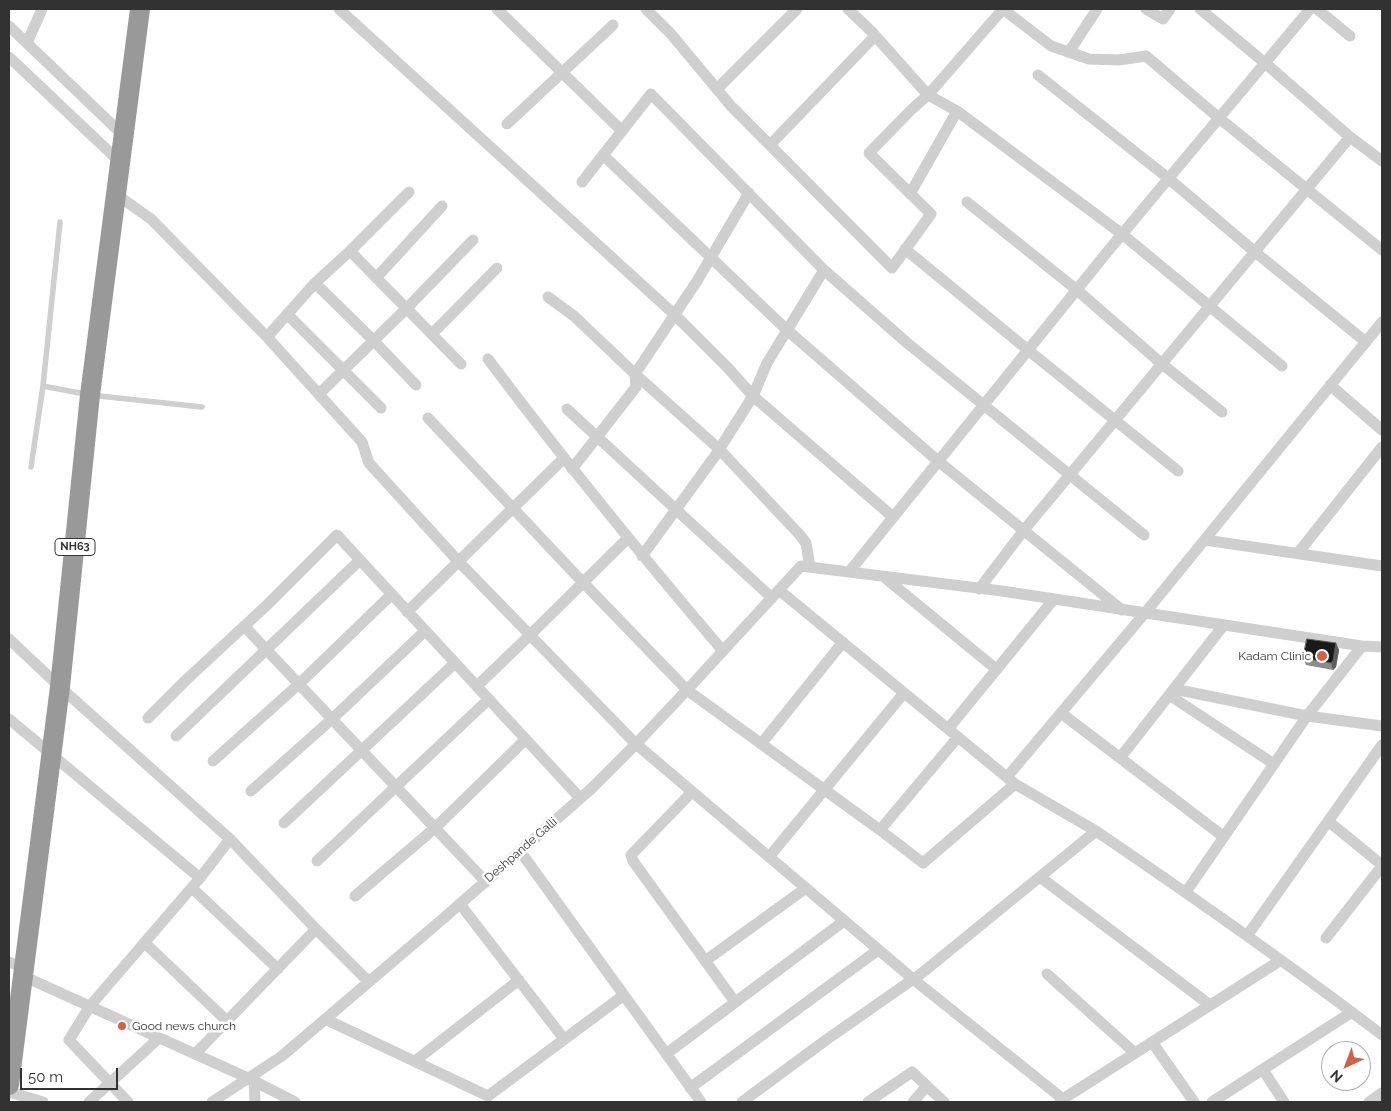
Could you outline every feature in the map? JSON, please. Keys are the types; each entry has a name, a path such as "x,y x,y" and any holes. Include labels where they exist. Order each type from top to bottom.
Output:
{"highway":[{"name":"NH63","path":"9,1085 19,969 52,754 90,395 140,9"}],"street":[{"path":"27,44 42,9"},
{"path":"339,9 675,315 753,396 893,517"},
{"path":"497,9 622,131"},
{"path":"646,9 671,34 731,106 892,268 931,214 869,153 928,95 1003,9 1050,46 1089,59 1119,60 1146,56 1219,118 1382,250"},
{"path":"717,89 797,9"},
{"path":"848,9 928,95 957,111 1122,234 1282,366"},
{"path":"1069,52 1096,9"},
{"path":"1146,9 1164,19 1170,9"},
{"path":"1200,9 1350,137 1382,161"},
{"path":"848,572 1122,234 1310,9"},
{"path":"1317,9 1350,36"},
{"path":"507,124 613,25"},
{"path":"9,26 124,136"},
{"path":"770,145 875,36"},
{"path":"9,57 121,163"},
{"path":"1038,75 1168,178 1366,342"},
{"path":"582,182 651,94 824,270 906,342 1144,535"},
{"path":"910,194 957,111"},
{"path":"979,588 1024,530 1350,137"},
{"path":"603,155 787,330 938,461 1122,610"},
{"path":"267,337 315,283 409,192"},
{"path":"572,468 636,386 635,374 711,258 749,193"},
{"path":"117,195 151,219 267,337 362,442 369,463 458,562 636,744 878,950 1063,1101 1281,960"},
{"path":"967,202 1077,290 1162,364 1222,412"},
{"path":"376,278 442,206"},
{"path":"319,394 474,240"},
{"path":"905,249 1178,471"},
{"path":"350,251 461,364"},
{"path":"432,334 497,268"},
{"path":"642,556 719,449 753,396 767,363 824,270"},
{"path":"315,283 416,385"},
{"path":"548,297 574,316 635,374 719,449 806,543 806,567 979,588 1223,626 1362,646 1382,647"},
{"path":"287,314 381,408"},
{"path":"428,418 583,583 687,690 923,863 1011,781 1061,713 1145,614 1382,322"},
{"path":"488,359 642,556 723,651"},
{"path":"1330,385 1382,430"},
{"path":"568,409 676,510 775,594 843,642 1011,781 1096,831 1186,892 1382,1035"},
{"path":"1298,553 1382,447"},
{"path":"408,612 564,458"},
{"path":"148,718 267,605 337,535 580,798"},
{"path":"477,686 628,538"},
{"path":"1205,540 1382,566"},
{"path":"176,736 360,560"},
{"name":"Deshpande Galli","path":"212,1102 251,1080 282,1056 486,882 580,798 636,744 775,594 806,567"},
{"path":"884,577 996,669"},
{"path":"213,761 299,684 392,594"},
{"path":"948,728 1054,600"},
{"path":"244,626 486,882"},
{"path":"1120,758 1223,626"},
{"path":"251,791 425,631"},
{"path":"9,639 230,840 369,982"},
{"path":"761,744 843,642"},
{"path":"1186,892 1307,716 1362,646"},
{"path":"284,824 455,663"},
{"path":"769,857 904,692"},
{"path":"1172,692 1307,716 1382,726"},
{"path":"1172,692 1274,764"},
{"path":"317,861 488,699"},
{"path":"1061,713 1224,837"},
{"path":"10,722 52,754 200,878"},
{"path":"880,830 958,737"},
{"path":"355,896 435,828 526,739"},
{"path":"1247,936 1382,744"},
{"path":"692,792 631,855 633,861 735,1002"},
{"path":"1326,938 1382,865 1328,821"},
{"path":"742,1102 913,979 1096,831"},
{"path":"128,1102 69,1040 90,1006 192,888 230,840"},
{"path":"520,851 701,1102"},
{"path":"1040,877 1210,1005"},
{"path":"192,888 278,969"},
{"path":"705,961 806,888"},
{"path":"460,904 564,1039"},
{"path":"666,1054 844,920"},
{"path":"195,1054 316,929"},
{"path":"145,943 227,1022"},
{"path":"690,1088 878,950"},
{"path":"19,969 90,1006 295,1102"},
{"path":"1046,974 1135,1053"},
{"path":"415,1062 519,980"},
{"path":"325,1019 488,1096 624,995"},
{"path":"1212,1102 1352,1012"},
{"path":"89,1102 159,1038"},
{"path":"1152,1042 1194,1102"},
{"path":"1263,1070 1284,1102"},
{"path":"868,1102 912,1072 944,1102"},
{"path":"251,1080 255,1102"},
{"path":"913,1102 927,1086"},
{"path":"9,1092 43,1102"},
{"path":"1369,1102 1382,1093"}],"lane":[{"path":"31,467 43,386 60,222"},
{"path":"43,386 90,395 202,407"}],"building":[{"path":"1307,639 1336,643 1333,661 1331,663 1303,658"}],"place":[{"name":"Kadam Clinic","path":"1322,656"},
{"name":"Good news church","path":"122,1026"}]}
